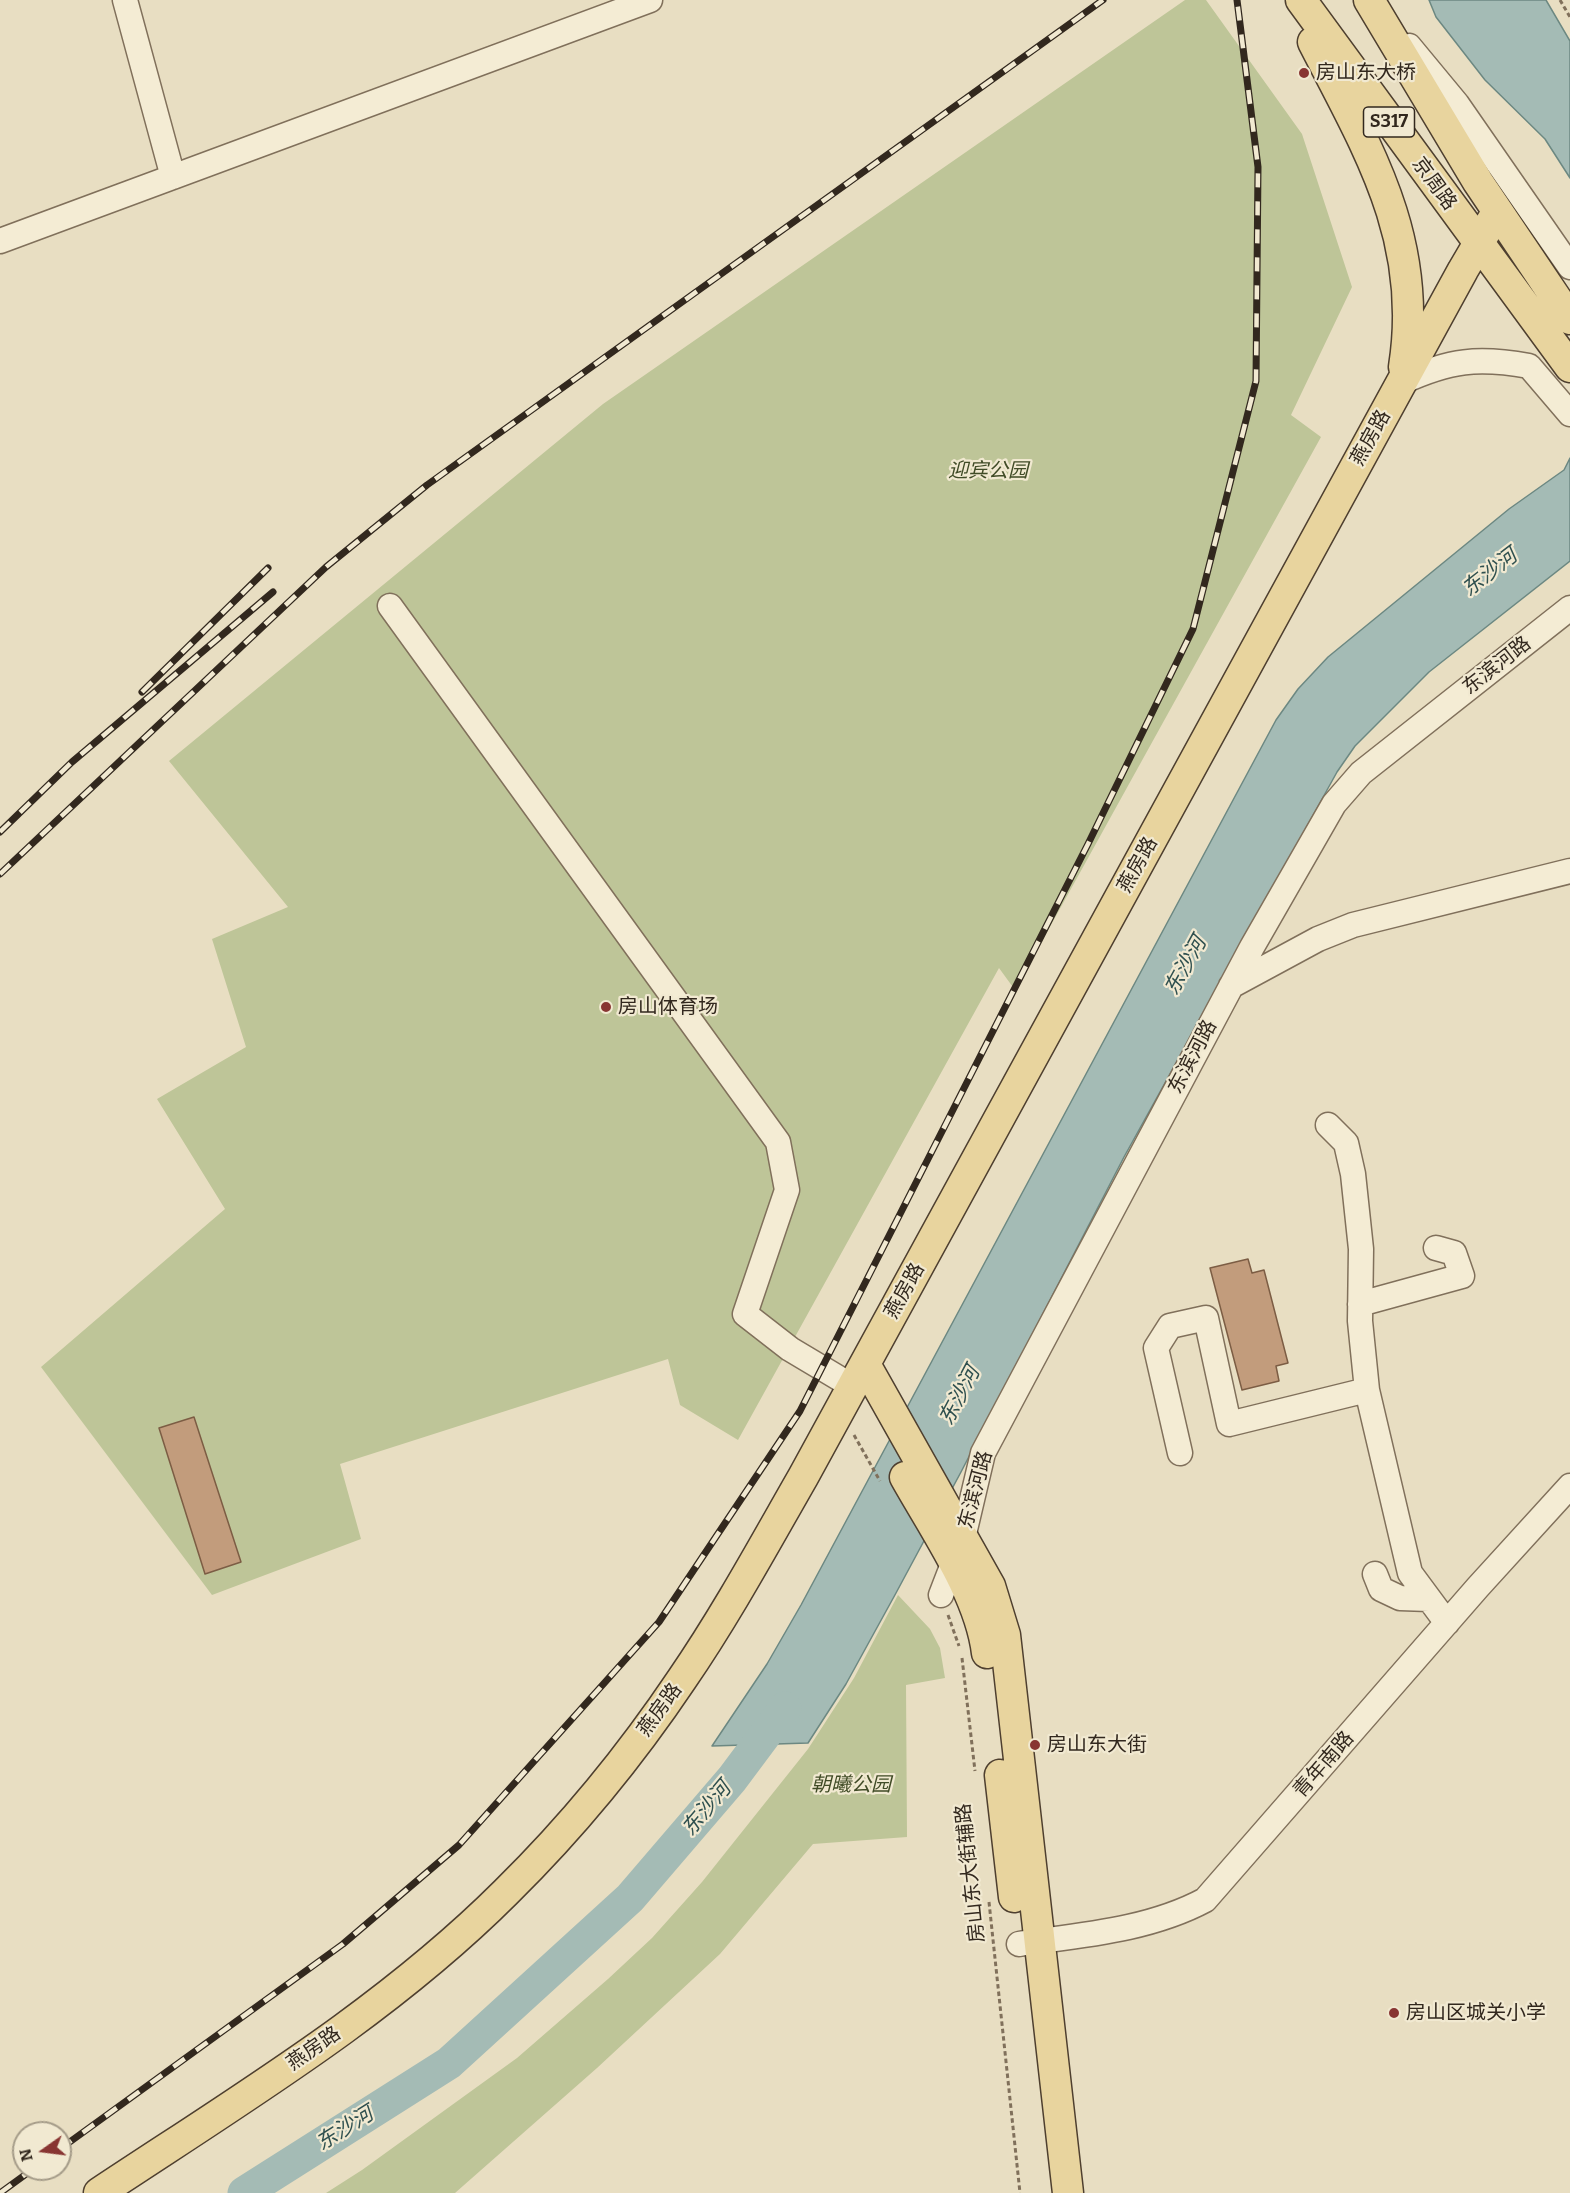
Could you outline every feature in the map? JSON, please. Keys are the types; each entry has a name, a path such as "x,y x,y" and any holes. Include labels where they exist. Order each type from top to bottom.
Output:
{"main road":[{"path":"1290,0 1371,155 1399,233 1410,300 1408,340 1402,382"},
{"name":"京周路","path":"1301,0 1570,367"},
{"name":"京周路","path":"1369,0 1427,100 1497,212 1570,319"},
{"name":"燕房路","path":"99,2193 370,2011 439,1954 506,1892 619,1765 683,1679 743,1581 858,1375 1497,212"},
{"path":"858,1375 951,1537 985,1639 1068,2193"},
{"path":"1029,1943 1047,2193"}],"street":[{"path":"125,0 173,177"},
{"path":"0,241 650,0"},
{"path":"1369,0 1457,104 1570,267"},
{"path":"1402,382 1431,369 1460,362 1483,360 1570,374"},
{"path":"1529,366 1568,412"},
{"path":"390,606 778,1142 787,1190 745,1314 790,1349 858,1375"},
{"name":"东滨河路","path":"941,1595 951,1537 984,1454 1231,986 1334,804 1361,773 1570,608"},
{"path":"1231,986 1318,939 1353,926 1570,871"},
{"path":"1328,1125 1346,1143 1353,1174 1361,1249 1360,1321 1367,1390 1410,1573 1447,1623"},
{"path":"1360,1304 1462,1276 1454,1253 1436,1248"},
{"path":"1180,1453 1156,1348 1170,1326 1206,1318 1229,1424 1367,1390"},
{"name":"青年南路","path":"1029,1943 1132,1925 1184,1911 1205,1900 1570,1486"},
{"path":"1375,1574 1381,1589 1400,1598 1429,1599"}],"path":[{"path":"1560,0 1570,16"},
{"path":"941,1595 961,1652 976,1772"},
{"name":"房山东大街辅路","path":"989,1900 1020,2193"}],"green space":[{"name":"房山体育场","path":"1185,0 1206,0 1302,134 1352,287 1291,415 1321,437 1015,990 999,968 738,1440 680,1405 668,1359 340,1464 361,1539 212,1595 41,1367 225,1209 157,1099 246,1047 212,939 288,907 169,761 603,404"},
{"name":"朝曦公园","path":"898,1595 930,1629 940,1648 945,1678 906,1685 907,1837 813,1844 720,1954 597,2068 455,2193 326,2193 362,2170 517,2058 652,1938 702,1882 808,1749 854,1678"}],"water":[{"path":"1429,0 1546,0 1570,41 1570,178 1545,139 1485,80 1436,17"},
{"path":"1570,458 1570,561 1429,672 1355,746 1337,772 1124,1157 896,1593 846,1684 808,1743 712,1746 767,1664 801,1605 1276,720 1298,689 1328,657 1509,509 1564,470"}],"building":[{"path":"1248,1259 1252,1273 1264,1270 1288,1363 1276,1366 1279,1381 1242,1390 1210,1268"},
{"path":"194,1417 241,1562 205,1574 159,1428"}],"waterway":[{"name":"东沙河","path":"244,2193 449,2063 630,1898 732,1779 785,1708"}],"railway":[{"path":"0,874 326,567 427,485 1103,0"},
{"path":"72,2140 343,1944 459,1845 659,1622 800,1411 1088,844 1193,629 1256,381 1258,167 1237,0"},
{"path":"142,692 268,568"},
{"path":"0,832 72,762 273,592"},
{"path":"0,2193 16,2181"}],"place":[{"name":"房山东大桥","path":"1304,73"},
{"name":"房山体育场","path":"606,1007"},
{"name":"房山东大街","path":"1035,1745"},
{"name":"房山区城关小学","path":"1394,2013"}],"park label":[{"name":"迎宾公园","path":"988,471"}]}
